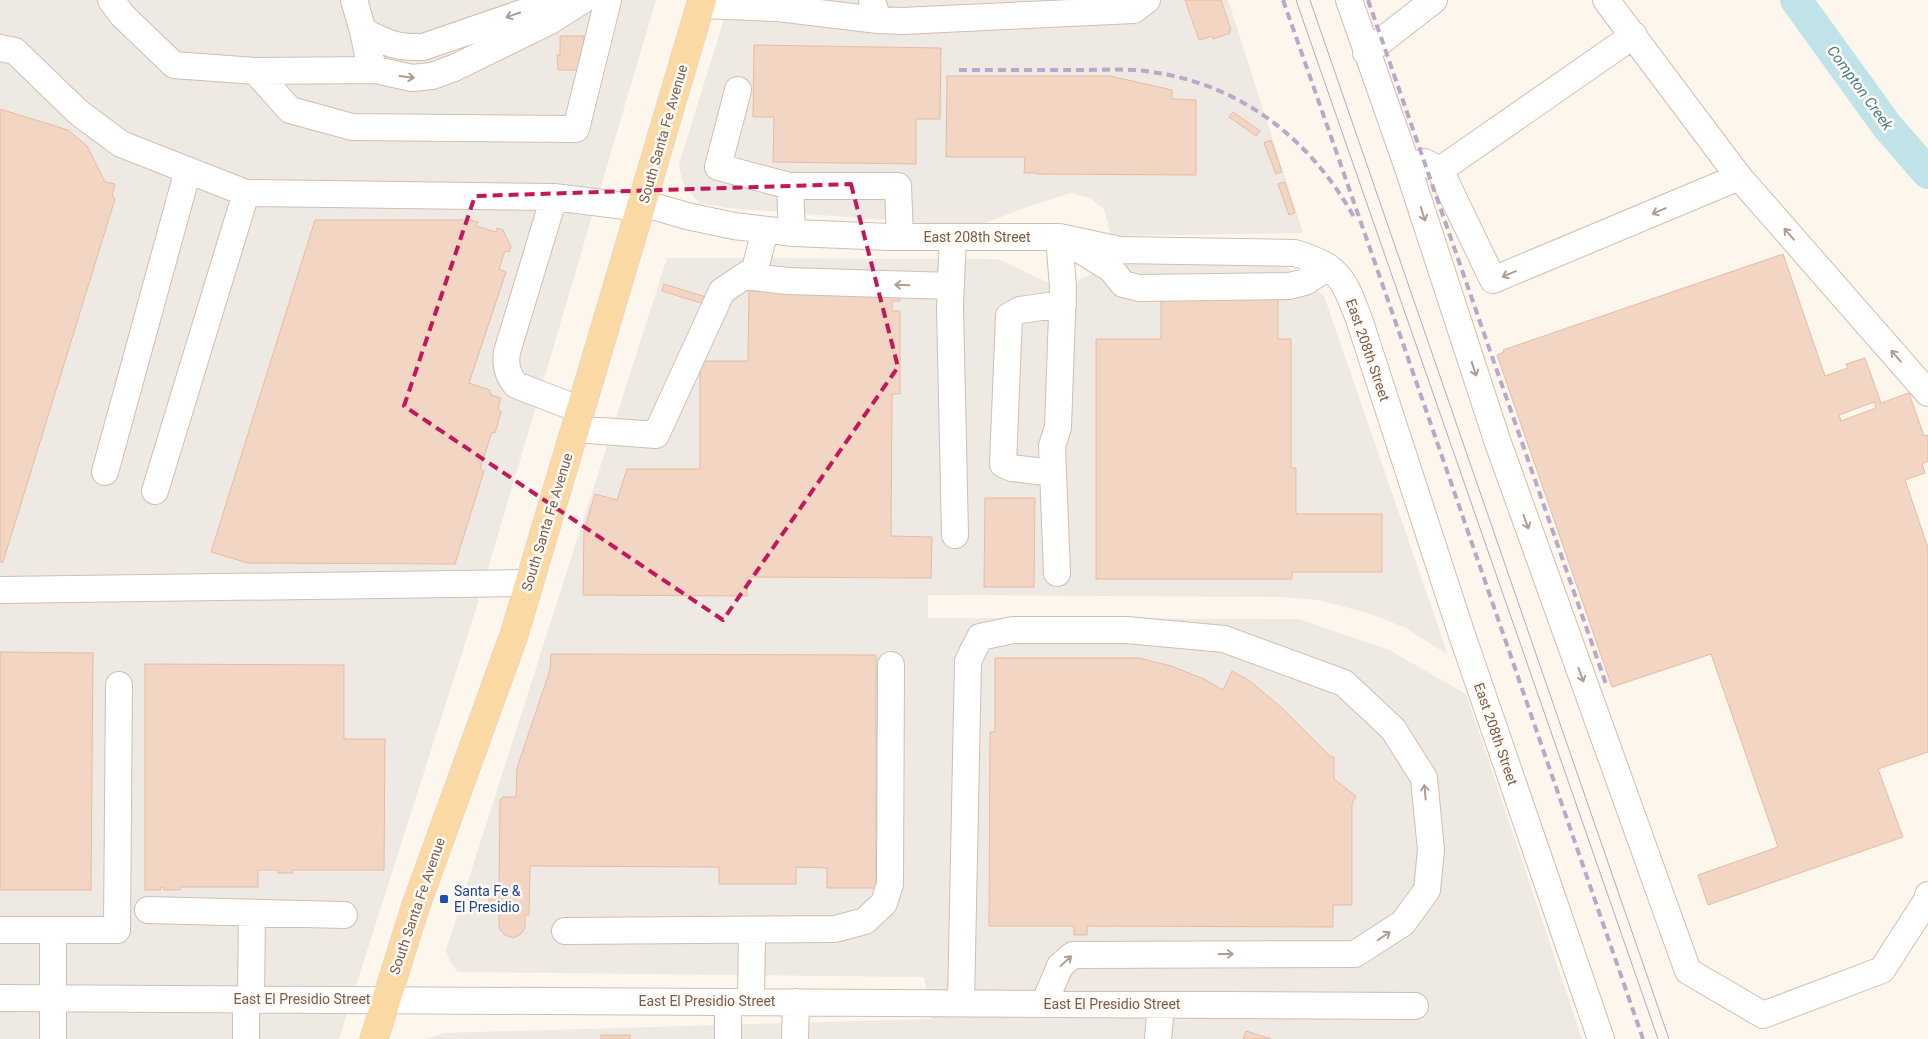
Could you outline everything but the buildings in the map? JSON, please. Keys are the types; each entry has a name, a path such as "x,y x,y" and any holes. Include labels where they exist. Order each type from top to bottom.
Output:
{"main road":[{"name":"South Santa Fe Avenue","path":"374,1039 415,908 514,635 702,2"}],"street":[{"path":"112,0 122,15 174,65 255,71 376,70 412,78 432,76 454,68 550,21 583,0"},
{"path":"354,0 368,55 376,70"},
{"path":"363,31 384,42 403,48 423,47 560,0"},
{"path":"255,71 290,110 352,127 576,128 608,0"},
{"path":"702,2 779,4 875,10 902,21 1134,10 1147,0"},
{"path":"1349,0 1366,53 1408,168 1497,440 1688,972 1763,1015 1882,970 1927,900 1928,895"},
{"path":"1366,53 1434,0"},
{"path":"1606,0 1739,177 1928,393"},
{"path":"1440,170 1634,35"},
{"path":"0,48 16,51 78,112 121,144 246,193 155,490"},
{"path":"738,90 718,167 790,186 898,186 900,237"},
{"path":"1408,168 1424,162 1440,170 1493,280 1739,177"},
{"path":"106,472 188,170"},
{"path":"790,186 792,232"},
{"name":"East 208th Street","path":"246,193 554,197 642,206 734,226 765,230 900,237 1059,237 1120,250 1295,253 1328,267 1334,271 1348,290 1359,319 1461,632 1602,1039"},
{"path":"554,197 507,352 509,378 516,385 578,419 656,434 722,291 755,268 765,230"},
{"path":"953,237 951,286 954,535"},
{"path":"1059,237 1111,268 1123,284 1139,288 1289,286 1305,282 1328,267"},
{"path":"1057,573 1052,446 1058,427 1063,304 1059,237"},
{"path":"744,276 788,281 951,286"},
{"path":"1053,473 1012,468 1003,464 1009,316 1020,310 1063,304"},
{"path":"0,590 529,583"},
{"path":"961,1003 968,661 980,636 1013,630 1127,630 1224,639 1344,683 1393,730 1424,778 1431,850 1427,890 1402,924 1354,954 1073,955 1060,966 1044,1004"},
{"path":"565,931 835,929 865,921 884,903 890,884 891,665"},
{"path":"0,930 117,930 119,685"},
{"path":"148,910 344,914"},
{"path":"246,1039 252,913"},
{"path":"52,1039 53,930"},
{"path":"728,1039 740,1002 752,930"},
{"name":"East El Presidio Street","path":"0,998 1415,1006"},
{"path":"795,1039 796,1002"},
{"path":"1158,1039 1161,1004"}],"highlighted area":[{"path":"851,184 898,367 723,620 404,406 475,196"}],"shaded area":[{"path":"0,0 656,0 476,609 339,1039 0,1039"},
{"path":"730,0 1228,0 1303,233 1111,236 1104,209 1090,198 1071,193 975,227 728,208 699,203 682,181 679,164"},
{"path":"667,258 998,259 1049,283 1075,282 1096,272 1104,259 1280,261 1324,296 1448,655 1406,628 1368,613 1318,600 1282,597 928,595 928,618 1299,619 1389,650 1466,694 1582,1039 425,1039 444,1033 931,1019 924,977 458,972 450,962 446,950"}],"waterway":[{"name":"Compton Creek","path":"1796,0 1887,126 1928,173"}],"tram line":[{"path":"1296,0 1658,1039"},
{"path":"1310,0 1669,1039"}],"railway":[{"path":"1283,0 1643,1039"},
{"path":"1368,0 1607,687"},
{"path":"959,70 1134,70 1185,79 1215,89 1244,103 1270,120 1294,140 1317,163 1354,217"}],"place":[{"name":"Santa Fe & El Presidio","path":"444,899"}]}
